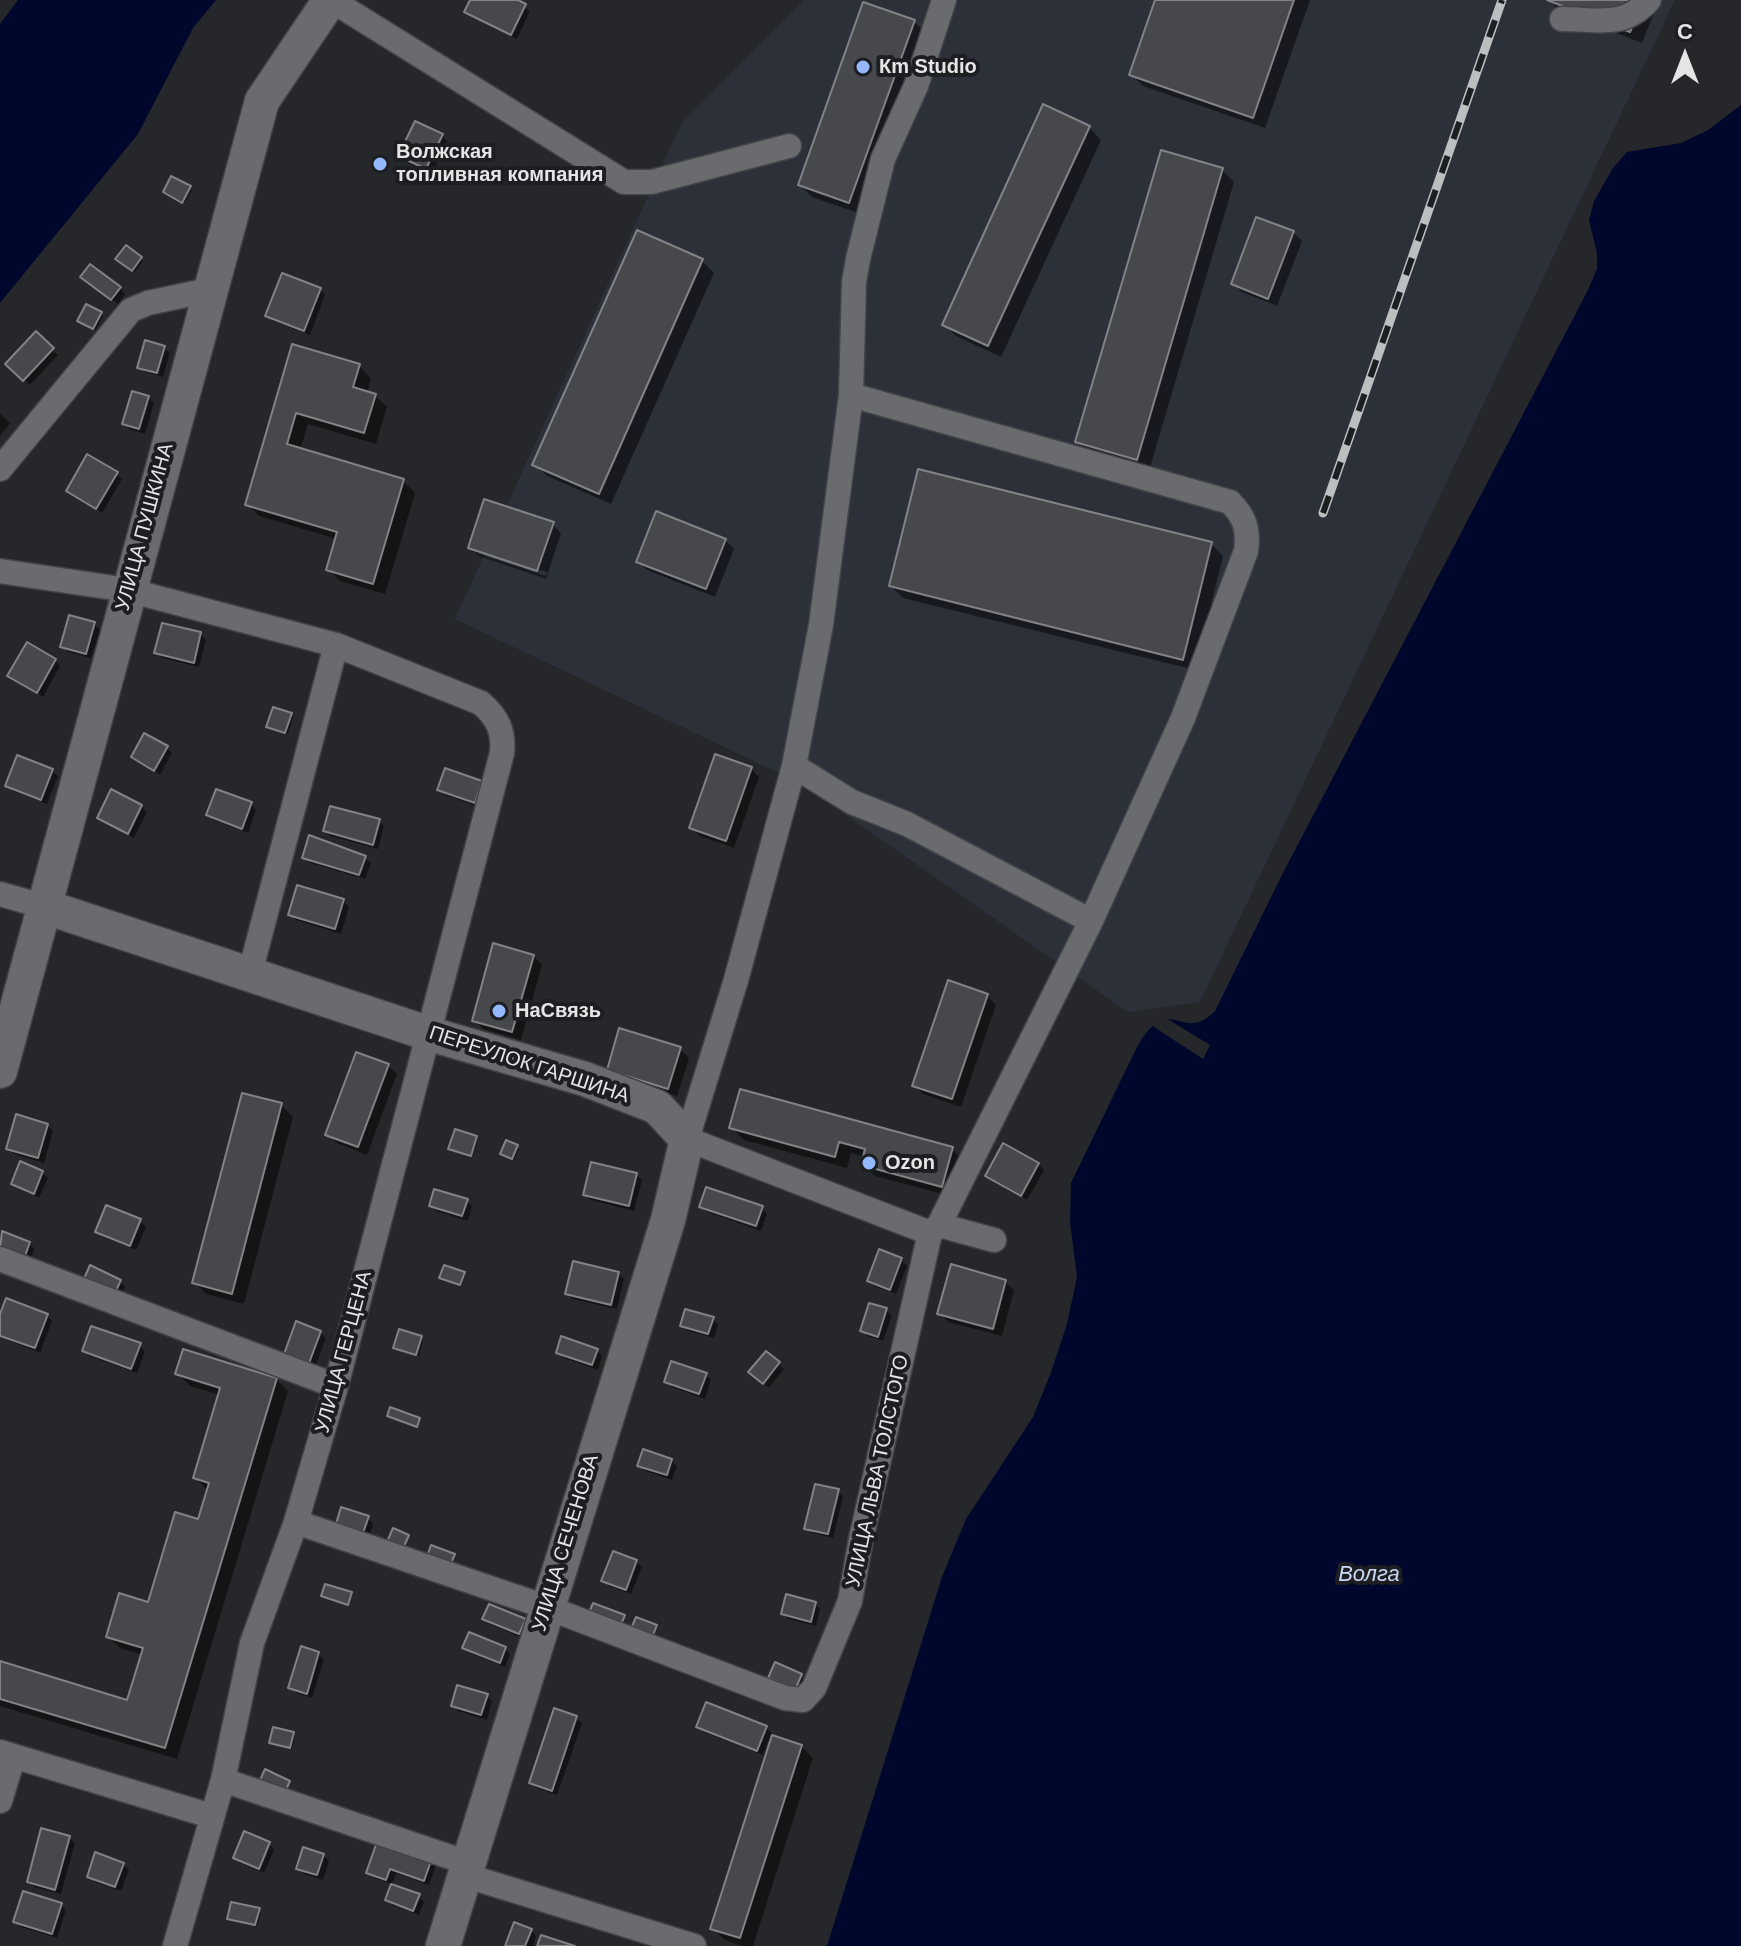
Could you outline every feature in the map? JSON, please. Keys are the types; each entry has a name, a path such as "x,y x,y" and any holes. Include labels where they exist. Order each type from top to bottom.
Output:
{"main road":[{"name":"УЛИЦА ПУШКИНА","path":"0,1071 262,101 330,0"},
{"name":"ПЕРЕУЛОК ГАРШИНА","path":"46,907 430,1034 585,1079 657,1107 687,1139"},
{"name":"УЛИЦА СЕЧЕНОВА","path":"443,1946 668,1220 687,1139"}],"street":[{"path":"330,0 624,182 652,182 789,146"},
{"path":"687,1139 736,980 794,766 821,625 851,395 854,282 858,259 883,159 916,86 944,0"},
{"path":"1562,19 1623,20 1649,0"},
{"path":"0,469 131,310 148,303 209,290"},
{"name":"УЛИЦА ЛЬВА ТОЛСТОГО","path":"546,1607 785,1698 803,1700 814,1688 850,1601 861,1539 935,1229 1091,921 1188,704 1246,551 1246,523 1230,502 851,395"},
{"path":"0,571 128,590 336,645 250,973"},
{"name":"УЛИЦА ГЕРЦЕНА","path":"175,1946 223,1780 252,1643 296,1522 336,1386 502,753 500,726 481,703 336,645"},
{"path":"794,766 852,802 907,824 1091,921"},
{"path":"0,894 46,907"},
{"name":"ПЕРЕУЛОК ГАРШИНА","path":"687,1139 935,1229 994,1240"},
{"path":"0,1259 336,1386"},
{"path":"296,1522 546,1607"},
{"path":"0,1801 7,1755 211,1816"},
{"path":"223,1780 466,1869 694,1946"}],"shaded area":[{"path":"804,0 1675,0 1200,1002 1128,1012 800,783 455,619 681,124"}],"water":[{"path":"18,0 216,0 193,28 138,134 0,303 0,24"},
{"name":"Волга","path":"1741,105 1741,1946 827,1946 942,1577 966,1519 1033,1417 1050,1375 1067,1324 1077,1277 1070,1222 1071,1183 1137,1047 1159,1021 1167,1019 1193,1023 1215,1011 1283,873 1587,292 1597,269 1597,253 1589,220 1594,201 1613,168 1627,152 1681,143 1708,130"}],"pier":[{"path":"1166,1018 1210,1045 1203,1059 1151,1025"}],"building":[{"path":"470,0 518,0 526,4 511,35 464,12"},
{"path":"1155,0 1294,0 1253,118 1129,75"},
{"path":"1547,0 1643,0 1630,32"},
{"path":"863,2 915,20 849,203 798,185"},
{"path":"1043,104 1090,126 988,346 942,325"},
{"path":"415,121 443,134 426,169 398,156"},
{"path":"1161,150 1223,168 1137,460 1075,442"},
{"path":"171,176 191,186 182,203 163,192"},
{"path":"1256,217 1294,231 1268,299 1231,284"},
{"path":"637,230 703,259 599,494 532,465"},
{"path":"126,245 142,257 132,271 115,259"},
{"path":"90,264 121,287 111,300 80,277"},
{"path":"282,273 321,288 304,331 265,316"},
{"path":"86,304 102,312 93,329 77,321"},
{"path":"36,331 54,348 23,381 5,364"},
{"path":"145,340 165,346 157,373 137,368"},
{"path":"292,344 360,364 353,387 376,394 364,433 296,413 287,444 404,479 373,584 326,570 337,532 245,505"},
{"path":"132,391 149,396 139,429 122,424"},
{"path":"87,454 118,472 96,509 66,491"},
{"path":"918,469 1212,542 1183,660 889,586"},
{"path":"484,499 554,522 537,571 468,548"},
{"path":"656,511 726,539 706,589 636,562"},
{"path":"69,615 95,622 86,654 60,647"},
{"path":"162,623 201,632 194,663 154,653"},
{"path":"27,642 56,659 37,693 7,676"},
{"path":"273,707 292,713 285,733 266,727"},
{"path":"144,733 168,746 154,771 131,757"},
{"path":"715,754 752,767 726,841 689,828"},
{"path":"17,755 53,769 41,800 5,786"},
{"path":"445,768 482,781 475,803 437,790"},
{"path":"111,789 142,805 128,834 97,818"},
{"path":"216,789 252,802 242,829 206,815"},
{"path":"330,806 380,819 373,845 323,831"},
{"path":"309,835 366,856 359,875 302,858"},
{"path":"297,885 344,899 335,929 288,915"},
{"path":"493,943 534,955 512,1032 472,1021"},
{"path":"948,980 988,994 952,1099 912,1086"},
{"path":"619,1028 681,1047 668,1089 607,1070"},
{"path":"356,1052 389,1064 358,1147 325,1135"},
{"path":"740,1089 953,1147 942,1187 861,1165 865,1149 839,1142 835,1157 729,1128"},
{"path":"242,1093 282,1103 232,1294 192,1283"},
{"path":"16,1114 48,1124 38,1158 6,1149"},
{"path":"455,1129 477,1136 471,1156 448,1149"},
{"path":"506,1140 518,1145 512,1159 500,1154"},
{"path":"1003,1143 1039,1163 1021,1196 985,1176"},
{"path":"20,1161 43,1171 34,1194 11,1184"},
{"path":"591,1162 637,1173 629,1206 583,1195"},
{"path":"706,1187 763,1206 756,1226 699,1207"},
{"path":"434,1189 468,1199 462,1216 429,1206"},
{"path":"106,1205 141,1219 130,1246 95,1232"},
{"path":"2,1231 30,1242 24,1259 0,1249"},
{"path":"879,1249 902,1258 890,1290 867,1281"},
{"path":"573,1261 619,1272 611,1305 565,1294"},
{"path":"951,1264 1006,1280 993,1329 937,1314"},
{"path":"90,1265 121,1280 114,1295 83,1281"},
{"path":"444,1265 465,1272 460,1285 439,1278"},
{"path":"6,1298 48,1314 35,1348 0,1336 0,1314"},
{"path":"869,1303 887,1308 878,1337 860,1331"},
{"path":"685,1309 714,1317 708,1334 680,1326"},
{"path":"296,1321 321,1331 308,1366 283,1357"},
{"path":"91,1326 141,1343 131,1369 82,1351"},
{"path":"399,1329 422,1336 416,1355 393,1348"},
{"path":"561,1336 598,1349 592,1365 556,1353"},
{"path":"183,1349 277,1378 165,1748 0,1699 0,1661 127,1700 143,1648 106,1637 119,1593 148,1602 175,1512 198,1519 209,1483 193,1478 220,1388 175,1374"},
{"path":"766,1351 780,1362 763,1384 748,1372"},
{"path":"671,1361 707,1373 699,1394 664,1382"},
{"path":"390,1407 420,1418 417,1427 387,1416"},
{"path":"643,1449 672,1459 667,1475 637,1466"},
{"path":"815,1484 839,1489 828,1534 804,1529"},
{"path":"341,1507 369,1516 363,1533 336,1524"},
{"path":"393,1528 409,1535 402,1551 386,1544"},
{"path":"431,1545 455,1554 449,1568 426,1559"},
{"path":"613,1551 637,1560 626,1590 601,1581"},
{"path":"325,1584 352,1592 348,1605 321,1596"},
{"path":"786,1594 816,1602 811,1622 781,1614"},
{"path":"593,1603 625,1615 620,1627 588,1615"},
{"path":"489,1604 526,1619 519,1634 482,1619"},
{"path":"636,1617 657,1625 651,1640 630,1631"},
{"path":"469,1632 506,1647 500,1663 462,1648"},
{"path":"301,1646 319,1652 307,1694 288,1688"},
{"path":"775,1662 802,1674 795,1690 768,1678"},
{"path":"457,1685 488,1694 481,1715 451,1706"},
{"path":"706,1702 767,1726 757,1751 696,1727"},
{"path":"554,1708 577,1716 552,1791 529,1783"},
{"path":"273,1727 294,1732 290,1748 269,1743"},
{"path":"772,1735 802,1745 740,1938 710,1929"},
{"path":"265,1769 290,1781 285,1792 260,1780"},
{"path":"41,1828 70,1836 55,1890 27,1882"},
{"path":"244,1831 270,1842 259,1869 233,1858"},
{"path":"378,1839 432,1858 424,1881 390,1869 386,1880 366,1873"},
{"path":"303,1847 324,1854 317,1875 296,1869"},
{"path":"95,1852 124,1863 115,1887 87,1877"},
{"path":"391,1884 420,1894 413,1911 385,1900"},
{"path":"23,1891 62,1903 52,1934 13,1922"},
{"path":"231,1902 260,1908 255,1925 227,1919"},
{"path":"514,1922 532,1929 525,1946 505,1946"},
{"path":"541,1935 575,1946 537,1946"}],"railway":[{"path":"1323,513 1502,0"}],"place":[{"name":"Кm Studio","path":"863,67"},
{"name":"Волжская топливная компания","path":"380,164"},
{"name":"НаСвязь","path":"499,1011"},
{"name":"Ozon","path":"869,1163"}]}
